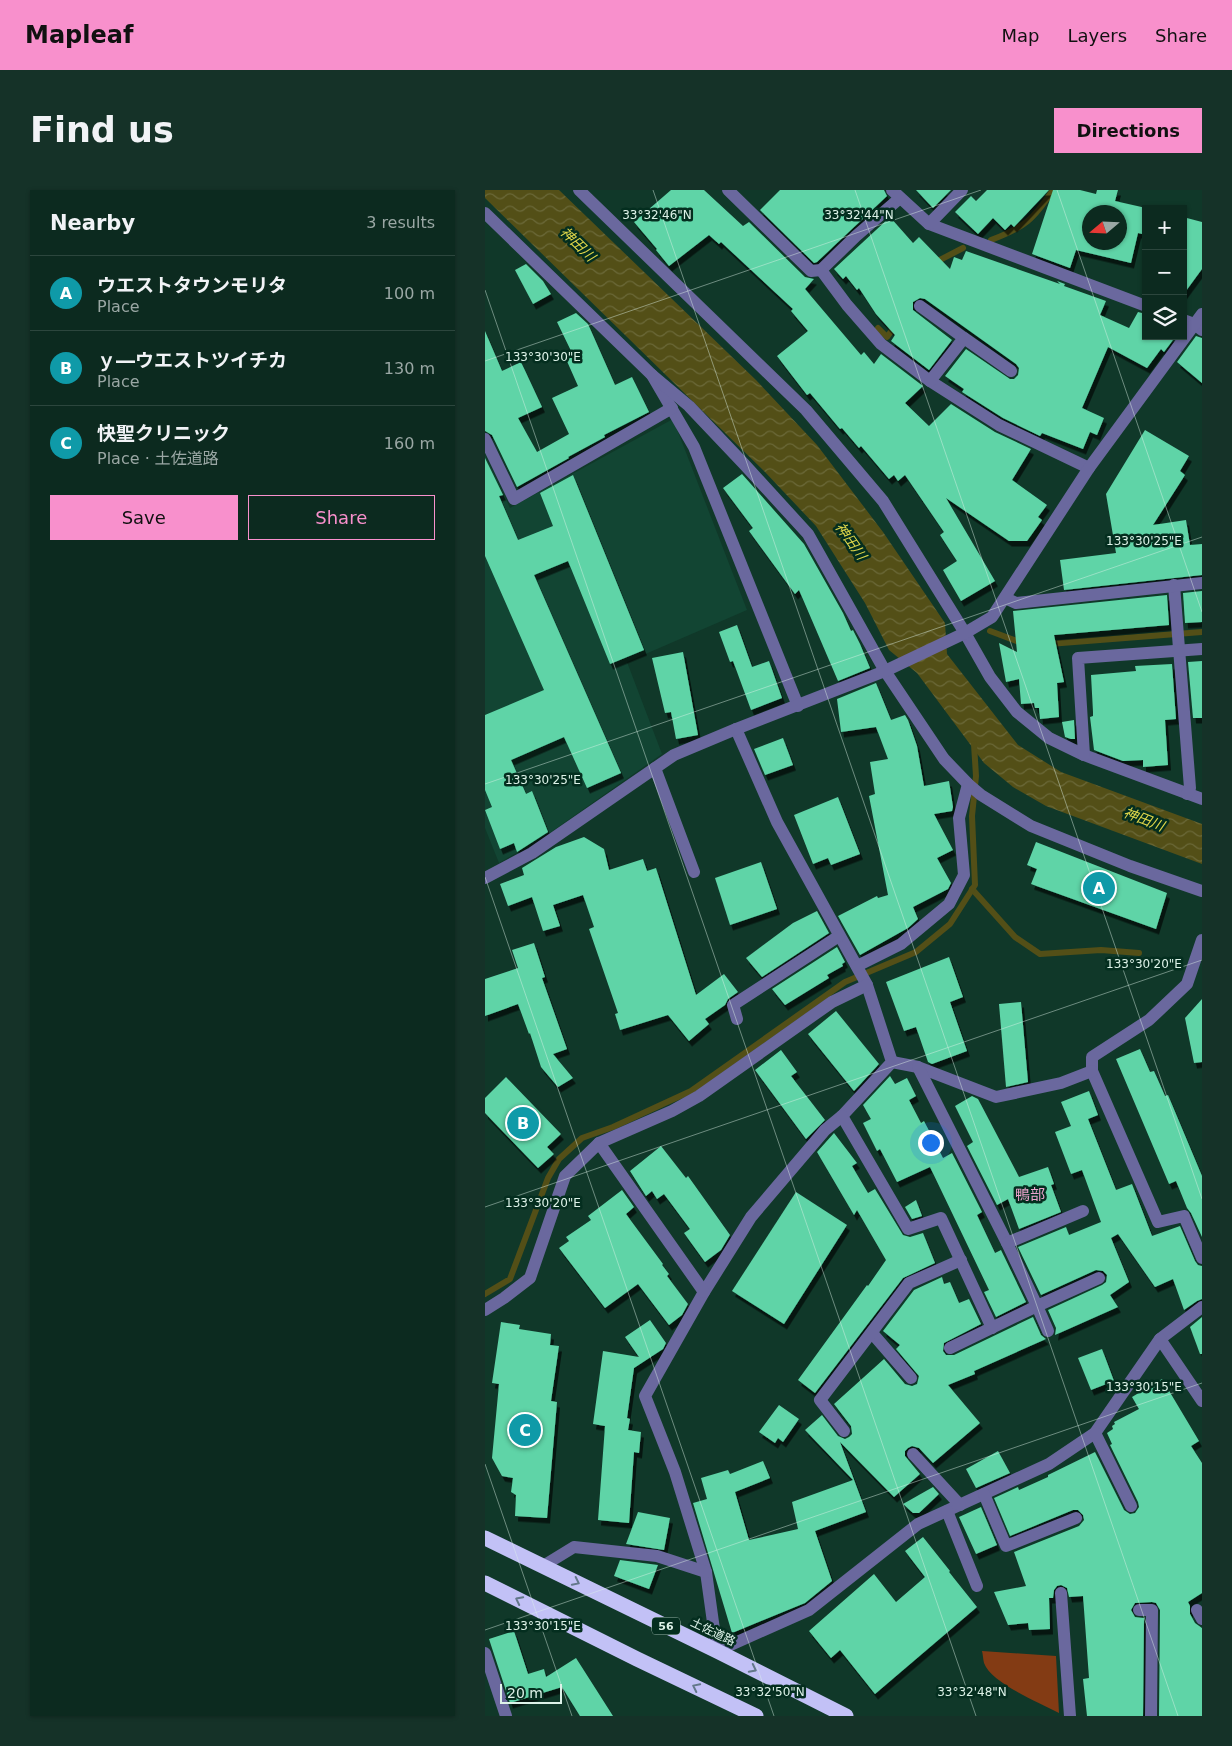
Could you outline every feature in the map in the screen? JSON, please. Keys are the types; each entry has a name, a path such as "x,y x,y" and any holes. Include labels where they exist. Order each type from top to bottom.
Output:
{"highway":[{"name":"土佐道路","path":"485,1538 717,1651 830,1712 846,1716"},
{"path":"485,1583 756,1716"}],"street":[{"path":"579,190 806,410 883,501 961,635 1017,712 1049,738 1085,755 1202,799"},
{"path":"728,190 811,271 821,270 896,194 929,224 1142,304"},
{"path":"929,224 962,190"},
{"path":"485,213 652,375 689,406 745,464 808,534 885,671 944,759 973,788 1031,826 1130,866 1202,891"},
{"path":"821,270 847,305 881,344 930,381 999,425 1089,468"},
{"path":"921,306 1011,371"},
{"path":"485,878 532,853 675,755 885,671 961,635 992,617 1089,468 1195,322"},
{"path":"930,381 964,338"},
{"path":"652,375 673,408 694,447 798,706"},
{"path":"485,440 514,499 673,408"},
{"path":"1005,598 1017,603 1202,583"},
{"path":"1174,585 1190,788 1187,794"},
{"path":"1085,755 1078,658 1179,648 1202,649"},
{"path":"736,729 777,822 867,985 892,1062"},
{"path":"655,768 694,872"},
{"path":"857,966 901,944 950,901 964,876 959,818 973,788"},
{"path":"737,1019 733,1005 839,936"},
{"path":"1202,940 1187,984 1149,1020 1092,1057 1092,1071 1158,1222 1184,1216 1202,1258"},
{"path":"485,1310 530,1278 565,1176 599,1143 672,1111 692,1100 832,1002 867,985"},
{"path":"892,1062 918,1067 996,1097 1061,1083 1092,1071"},
{"path":"892,1062 842,1116 825,1130 751,1217 704,1292 645,1396 675,1472 706,1572 717,1651 809,1610 918,1524 1049,1464 1095,1433 1159,1339 1202,1307"},
{"path":"918,1067 1007,1243 1048,1332"},
{"path":"842,1116 908,1229 941,1218 993,1328"},
{"path":"599,1143 704,1292"},
{"path":"1007,1243 1083,1211"},
{"path":"844,1431 820,1400 909,1283 961,1260"},
{"path":"950,1348 1099,1278"},
{"path":"872,1333 911,1378"},
{"path":"1159,1339 1202,1401"},
{"path":"1095,1433 1131,1506"},
{"path":"913,1454 960,1505"},
{"path":"984,1494 1006,1546 1077,1518"},
{"path":"947,1511 977,1586"},
{"path":"543,1566 575,1547 657,1556 706,1572"},
{"path":"1061,1593 1070,1716"},
{"path":"1139,1610 1152,1610 1151,1716"},
{"path":"485,1653 506,1716"}],"shaded area":[{"path":"673,419 747,610 627,662 662,754 551,832 499,863 485,828 485,455 510,508"},
{"path":"982,1651 1056,1656 1059,1713 1017,1692 996,1678 984,1663"}],"water":[{"name":"神田川","path":"485,190 559,190 756,380 817,445 883,532 945,623 947,654 1018,745 1061,772 1202,824 1202,864 1046,806 1013,787 984,763 917,673 889,650 865,603 816,526 765,472 485,198"}],"building":[{"path":"671,190 704,190 743,226 749,222 805,277 814,279 805,289 861,355 864,352 874,364 881,354 923,386 905,403 929,426 951,404 995,432 1031,449 1012,480 1047,505 1038,517 1042,520 1027,541 1009,541 946,498 995,581 961,601 943,570 957,561 940,535 944,532 905,475 898,481 894,475 889,479 861,446 859,448 842,428 840,429 810,393 807,395 777,356 808,331 791,311 793,309 721,242 719,244 709,235 669,266 634,222"},
{"path":"780,190 884,190 887,196 814,263 760,210"},
{"path":"916,190 951,190 933,208"},
{"path":"987,190 1049,190 1014,227 1011,224 1005,230 993,218 978,234 955,212 971,196 976,201"},
{"path":"1053,190 1080,190 1096,194 1097,190 1118,190 1115,201 1142,207 1142,234 1138,233 1131,263 1076,250 1070,268 1032,254"},
{"path":"890,217 913,243 919,237 950,269 954,257 962,260 966,251 1060,284 1057,281 1065,284 1064,286 1106,301 1100,315 1129,328 1138,312 1142,313 1142,340 1173,340 1164,352 1161,349 1147,368 1108,347 1082,408 1104,418 1097,435 1090,432 1083,449 1042,433 1040,436 1003,418 962,392 964,389 945,376 966,349 1010,379 1014,379 1018,375 1019,368 1016,364 925,299 920,298 913,302 913,310 952,340 929,370 891,341 895,335 876,314 859,288 857,290 846,276 843,279 834,269"},
{"path":"1187,218 1202,222 1202,269 1187,290"},
{"path":"526,264 543,281 551,294 533,304 515,270"},
{"path":"576,313 588,324 615,385 632,377 649,412 604,435 605,437 517,487 492,435 485,431 485,331 502,371 521,362 542,407 518,418 537,452 569,434 552,398 578,386 566,359 573,355 557,322"},
{"path":"1196,336 1202,338 1202,383 1177,362"},
{"path":"1145,430 1189,456 1180,471 1185,475 1153,525 1186,520 1190,545 1202,544 1202,575 1064,590 1060,560 1116,553 1106,494"},
{"path":"485,458 503,495 499,496 518,540 553,526 540,493 573,475 644,650 610,664 568,561 534,575 621,773 587,788 564,737 511,760 526,794 532,791 548,832 517,852 514,843 500,849 485,810 492,807 485,790 485,715 544,690 485,556"},
{"path":"742,474 804,544 843,613 851,631 853,630 870,668 838,681 799,590 795,594 749,531 753,528 723,488"},
{"path":"1202,591 1202,622 1185,623 1183,593"},
{"path":"1167,595 1169,625 1054,635 1064,682 1057,683 1059,717 1040,719 1039,708 1035,708 1034,703 1021,704 1019,679 1006,682 999,643 1017,652 1013,611"},
{"path":"737,625 752,667 769,661 782,698 751,710 733,661 730,662 719,632"},
{"path":"683,652 698,735 676,739 671,712 665,713 652,658"},
{"path":"1202,661 1202,718 1193,718 1188,662"},
{"path":"1172,664 1176,719 1165,720 1168,765 1143,767 1143,760 1123,761 1094,750 1090,717 1093,716 1091,675 1136,671 1135,666"},
{"path":"876,683 891,720 905,715 908,720 917,746 924,786 949,781 952,811 934,814 953,850 937,858 951,883 948,889 913,907 918,919 908,928 860,955 838,916 877,896 878,898 888,895 869,796 875,794 870,762 888,759 876,727 841,732 837,699"},
{"path":"1074,720 1075,739 1065,737 1062,722"},
{"path":"783,738 793,765 765,775 754,749"},
{"path":"838,797 860,854 831,865 828,858 813,864 794,815"},
{"path":"584,837 604,849 609,870 643,859 647,871 656,868 696,995 724,974 738,992 728,999 725,1005 705,1019 709,1024 689,1041 668,1015 620,1030 615,1014 618,1013 589,929 594,927 583,895 553,905 560,926 543,931 532,897 508,906 500,884 524,875 522,868 556,847"},
{"path":"1036,842 1167,893 1156,929 1031,884 1037,869 1027,865"},
{"path":"761,862 777,909 730,925 715,878"},
{"path":"817,911 829,933 762,977 746,958 793,923"},
{"path":"534,943 545,977 542,978 567,1049 553,1054 573,1078 558,1087 541,1067 518,1004 485,1016 485,979 518,968 512,950"},
{"path":"837,947 845,962 842,964 843,966 827,975 829,978 785,1005 772,989"},
{"path":"949,957 963,997 950,1002 967,1051 932,1064 928,1062 916,1027 904,1031 886,982"},
{"path":"1202,999 1202,1062 1194,1063 1185,1018"},
{"path":"1021,1002 1028,1082 1006,1087 999,1004"},
{"path":"836,1011 879,1064 854,1091 808,1034"},
{"path":"1140,1049 1150,1072 1154,1071 1165,1096 1168,1095 1202,1176 1202,1237 1176,1181 1169,1184 1116,1059"},
{"path":"781,1050 797,1072 791,1076 825,1120 806,1139 755,1070"},
{"path":"890,1076 895,1084 907,1078 916,1096 909,1100 921,1123 924,1121 943,1158 952,1153 982,1212 977,1215 995,1253 1001,1250 1026,1302 996,1317 984,1292 989,1290 930,1167 897,1182 880,1149 877,1151 863,1123 871,1119 863,1105"},
{"path":"506,1077 561,1134 547,1147 554,1154 538,1168 485,1113 485,1098"},
{"path":"1089,1091 1098,1115 1088,1119 1116,1190 1132,1184 1152,1236 1180,1226 1195,1261 1198,1265 1202,1266 1202,1299 1184,1310 1173,1279 1155,1287 1118,1234 1111,1238 1129,1282 1110,1295 1118,1307 1055,1335 1056,1328 1048,1310 1102,1285 1106,1282 1107,1275 1103,1271 1096,1270 1041,1295 1018,1247 1066,1227 1069,1235 1101,1222 1082,1170 1071,1174 1055,1132 1071,1126 1061,1102"},
{"path":"972,1096 978,1099 1019,1177 1048,1167 1054,1184 1051,1185 1061,1212 1019,1229 1008,1199 997,1205 967,1146 973,1142 955,1106"},
{"path":"834,1133 857,1163 852,1166 868,1193 875,1189 903,1235 910,1237 923,1233 935,1263 903,1278 815,1393 798,1380 886,1260 857,1210 854,1215 817,1152"},
{"path":"661,1146 686,1178 688,1176 730,1235 721,1250 705,1262 684,1233 690,1229 664,1194 657,1199 652,1191 646,1196 630,1171"},
{"path":"622,1190 634,1207 626,1214 663,1264 669,1274 667,1276 688,1304 682,1315 669,1325 638,1284 605,1308 559,1248 569,1241 566,1237 591,1220 588,1216"},
{"path":"796,1192 847,1225 784,1324 732,1291"},
{"path":"916,1200 922,1216 912,1219 905,1207"},
{"path":"942,1277 944,1284 950,1282 959,1303 969,1299 981,1324 944,1343 943,1351 946,1355 954,1355 1033,1317 1041,1335 1046,1339 974,1371 975,1374 948,1385 980,1423 933,1463 919,1448 912,1446 908,1448 905,1451 905,1456 920,1474 894,1497 840,1442 866,1512 815,1531 832,1581 805,1603 732,1633 693,1503 707,1499 701,1478 728,1470 730,1474 763,1461 770,1478 735,1492 749,1540 798,1529 792,1502 853,1480 805,1430 822,1415 838,1436 845,1439 849,1437 852,1434 851,1426 834,1404 884,1359 905,1384 912,1386 917,1384 919,1376 896,1349 900,1345 883,1331 914,1290"},
{"path":"1202,1317 1202,1354 1200,1354 1190,1327"},
{"path":"650,1320 666,1343 663,1349 634,1368 627,1418 630,1419 628,1430 641,1432 639,1453 634,1452 629,1523 598,1520 605,1426 593,1424 603,1351 639,1357 625,1337"},
{"path":"501,1322 520,1325 519,1329 551,1334 550,1345 559,1346 551,1401 557,1402 547,1518 515,1516 516,1495 511,1492 513,1478 502,1476 492,1458 499,1384 492,1383"},
{"path":"1102,1349 1114,1381 1091,1390 1078,1358"},
{"path":"1162,1379 1199,1441 1191,1446 1202,1463 1202,1593 1188,1602 1190,1614 1195,1623 1202,1628 1202,1716 1159,1716 1160,1610 1156,1603 1152,1602 1135,1603 1131,1610 1135,1617 1144,1618 1143,1716 1087,1716 1083,1679 1089,1678 1083,1596 1069,1597 1067,1588 1061,1585 1057,1586 1054,1590 1053,1598 1049,1598 1050,1629 1029,1630 1028,1623 1008,1625 994,1592 1026,1586 1014,1552 1079,1526 1084,1520 1083,1515 1078,1510 1073,1510 1010,1536 994,1498 1018,1487 1019,1490 1048,1477 1048,1475 1095,1452 1124,1510 1130,1514 1135,1513 1139,1507 1138,1502 1110,1445 1112,1444 1107,1433 1113,1429 1114,1422 1139,1409 1132,1397"},
{"path":"779,1405 799,1419 783,1442 778,1438 775,1443 759,1432"},
{"path":"998,1451 1010,1473 976,1488 966,1469"},
{"path":"933,1487 939,1494 919,1513 913,1513 903,1504"},
{"path":"981,1507 997,1545 976,1554 959,1517"},
{"path":"638,1512 670,1518 664,1550 626,1544"},
{"path":"923,1537 977,1607 875,1694 840,1650 831,1658 809,1631 874,1574 896,1602 925,1577 905,1551"},
{"path":"620,1560 658,1565 649,1589 614,1576"},
{"path":"514,1631 528,1674 544,1669 546,1677 576,1658 613,1716 580,1716 562,1687 510,1703 489,1639"}],"waterway":[{"path":"991,240 1012,231 1034,216 1053,190"},
{"path":"934,263 963,248"},
{"path":"878,328 887,337 895,326"},
{"path":"990,631 1022,643"},
{"path":"1049,644 1202,632"},
{"path":"485,1294 510,1279 548,1178 559,1159 582,1138 613,1127 691,1091 845,982 916,952 950,924 975,885 972,816 976,776 974,744"},
{"path":"972,889 1015,937 1040,954 1101,950 1139,953"}],"place":[{"name":"ウエストタウンモリタ","path":"1099,888"},
{"name":"ｙ―ウエストツイチカ","path":"523,1123"},
{"name":"快聖クリニック","path":"525,1430"}],"district":[{"name":"鴨部","path":"1030,1195"}]}
